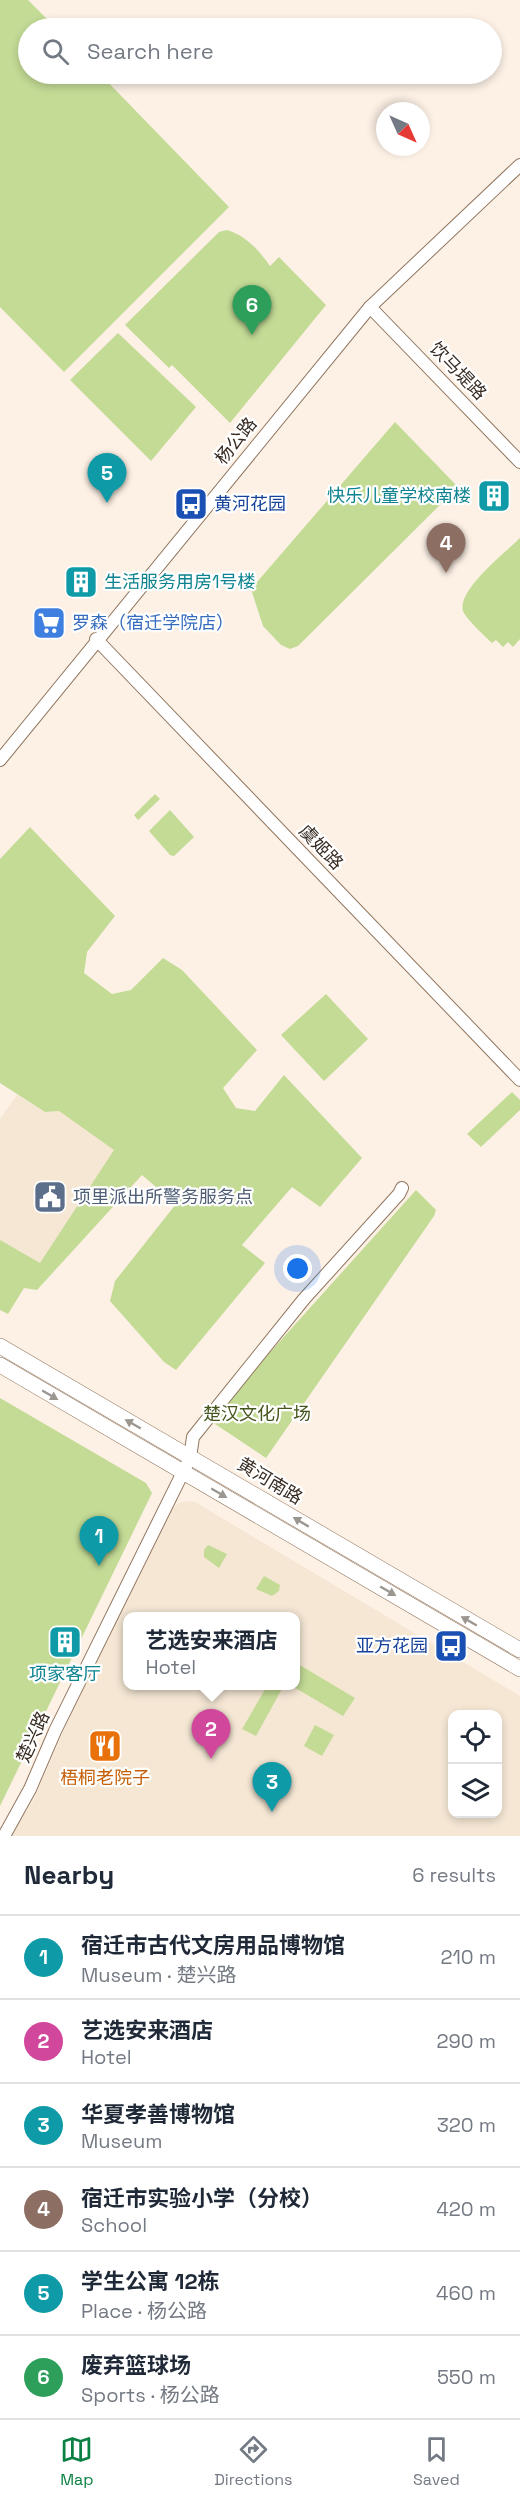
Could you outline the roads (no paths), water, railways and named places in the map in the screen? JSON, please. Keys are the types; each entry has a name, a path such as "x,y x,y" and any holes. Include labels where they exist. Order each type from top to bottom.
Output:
{"main road":[{"name":"黄河南路","path":"0,1346 520,1650"},
{"name":"黄河南路","path":"0,1365 520,1669"}],"street":[{"name":"杨公路","path":"0,760 96,639 370,307 520,165"},
{"name":"饮马堤路","path":"370,307 520,462"},
{"name":"虞姬路","path":"96,639 520,1080"},
{"name":"楚兴路","path":"4,1836 30,1789 54,1731 183,1473 190,1458 193,1437 294,1311 402,1188"}],"place":[{"name":"废弃篮球场","path":"252,335"},
{"name":"快乐儿童学校南楼","path":"494,496"},
{"name":"学生公寓 12栋","path":"107,503"},
{"name":"黄河花园","path":"191,504"},
{"name":"宿迁市实验小学（分校）","path":"446,573"},
{"name":"生活服务用房1号楼","path":"81,582"},
{"name":"罗森（宿迁学院店）","path":"49,623"},
{"name":"项里派出所警务服务点","path":"50,1197"},
{"name":"宿迁市古代文房用品博物馆","path":"99,1566"},
{"name":"项家客厅","path":"65,1642"},
{"name":"亚方花园","path":"451,1646"},
{"name":"梧桐老院子","path":"105,1746"},
{"name":"艺选安来酒店","path":"211,1759"},
{"name":"华夏孝善博物馆","path":"272,1812"}],"park label":[{"name":"楚汉文化广场","path":"257,1414"}]}
